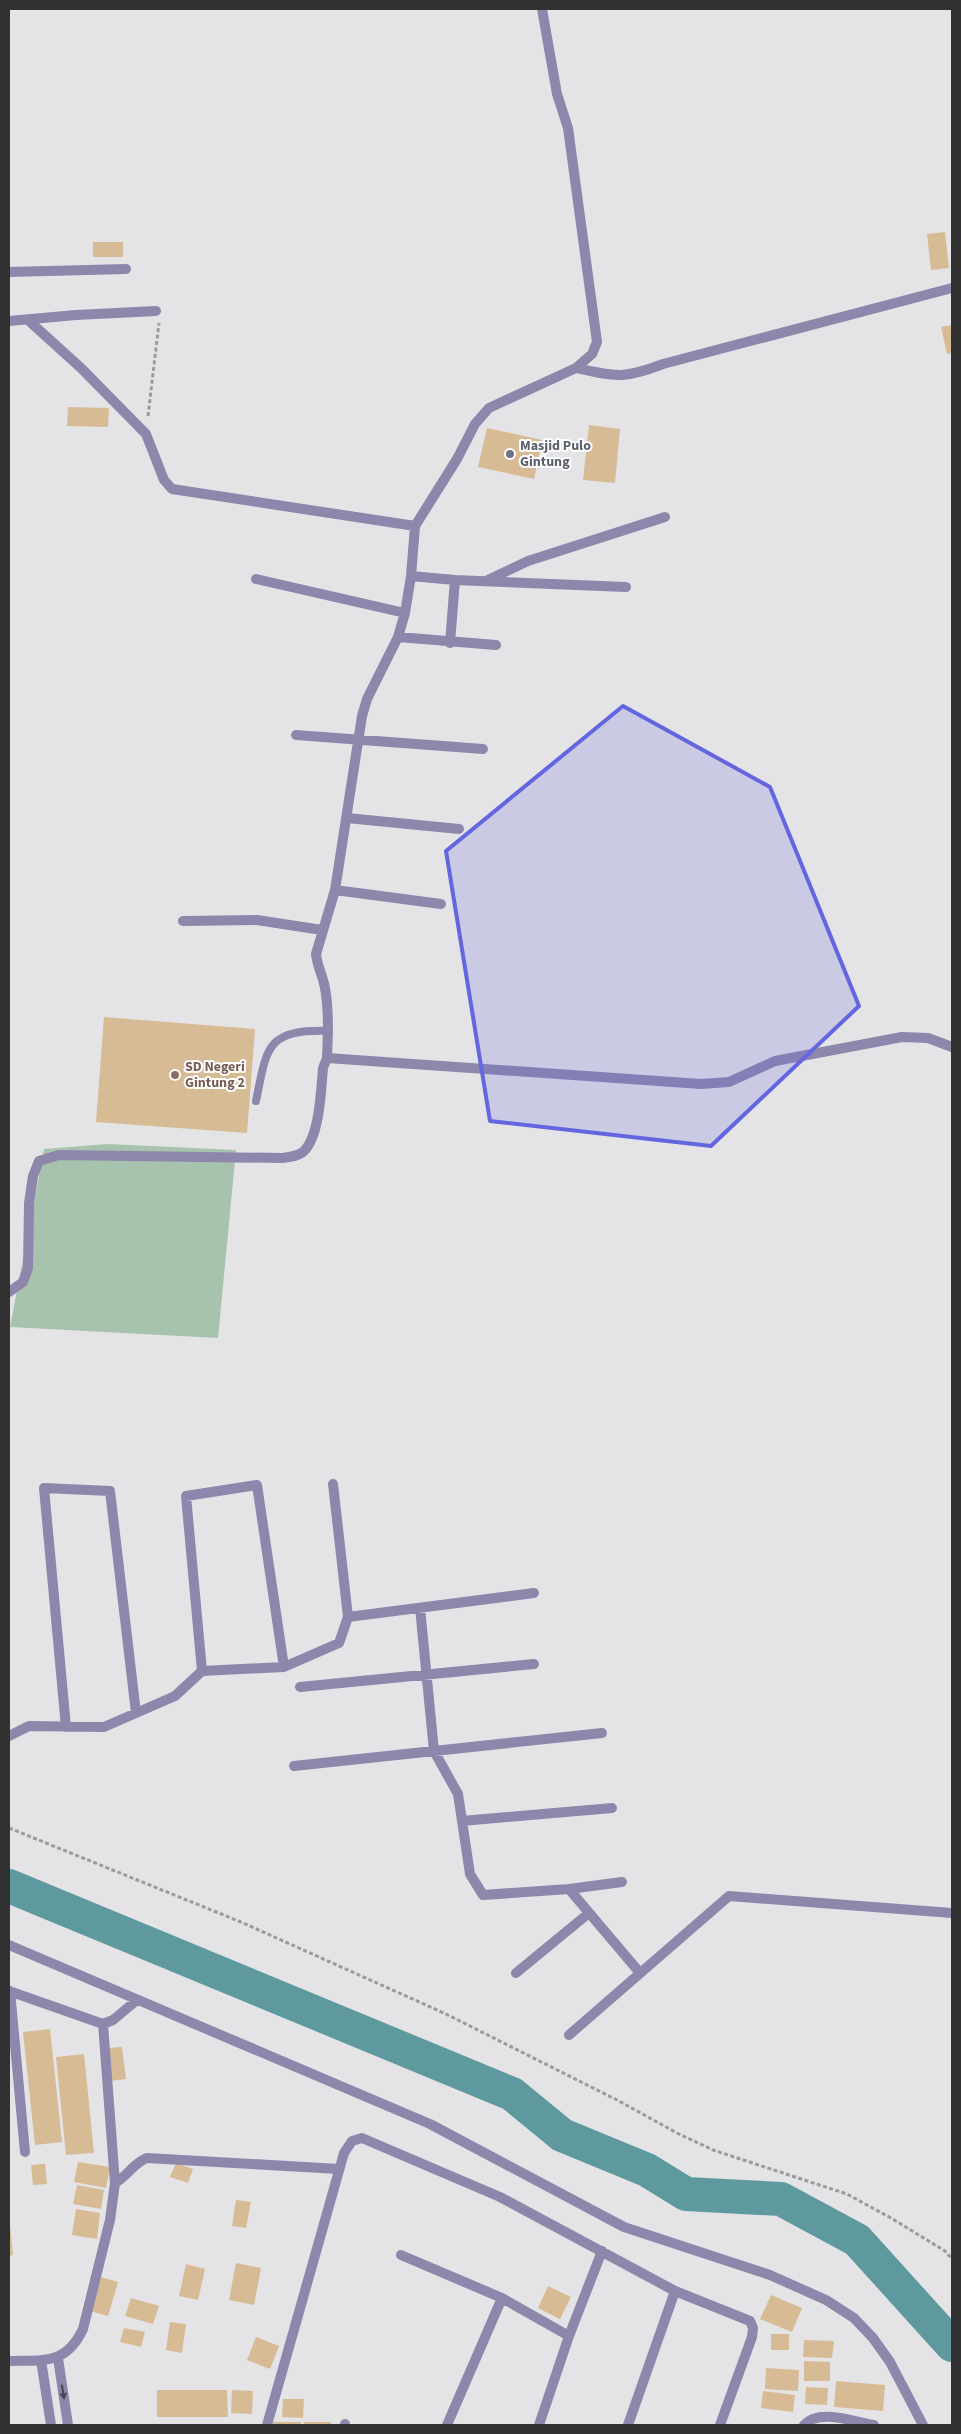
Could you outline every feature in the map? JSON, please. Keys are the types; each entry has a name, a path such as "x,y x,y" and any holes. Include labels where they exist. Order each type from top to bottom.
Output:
{"street":[{"path":"9,1292 23,1282 28,1268 29,1203 33,1176 39,1161 68,1154 282,1158 299,1155 305,1150 313,1135 322,1068 327,1058 328,1031 325,986 316,959 322,930 335,890 357,740 367,699 398,637 405,613 411,576 415,526 485,411 576,368 592,354 597,342 568,128 557,94 542,9"},
{"path":"9,272 126,269"},
{"path":"576,368 621,376 637,373 663,364 952,288"},
{"path":"9,321 156,311"},
{"path":"28,320 81,368 146,434 164,480 172,489 415,526"},
{"path":"487,580 528,560 665,517"},
{"path":"411,576 455,580 626,587"},
{"path":"256,579 405,613"},
{"path":"450,643 455,580"},
{"path":"398,637 450,643 496,645"},
{"path":"296,735 484,750"},
{"path":"347,818 459,829"},
{"path":"335,890 442,904"},
{"path":"183,921 257,920 322,930"},
{"path":"327,1058 701,1084 729,1082 775,1061 902,1038 928,1038 952,1047"},
{"path":"9,1736 29,1726 104,1728 175,1696 202,1671 284,1667 339,1643 348,1617 334,1484"},
{"path":"202,1671 186,1496 257,1485 284,1667"},
{"path":"66,1727 44,1488 110,1491 136,1713"},
{"path":"348,1617 534,1594"},
{"path":"420,1608 434,1751 458,1794 470,1874 482,1895 569,1889 622,1882"},
{"path":"300,1687 534,1664"},
{"path":"294,1766 602,1733"},
{"path":"462,1821 612,1808"},
{"path":"569,1889 640,1973"},
{"path":"568,2035 729,1896 952,1913"},
{"path":"516,1974 589,1913"},
{"path":"9,1945 136,2001 430,2124 624,2227 770,2275 826,2300 854,2318 873,2338 890,2362 923,2425"},
{"path":"26,2152 9,1991 103,2024 126,2011 136,2001"},
{"path":"9,2361 58,2358 77,2342 83,2329 110,2220 115,2183 103,2024"},
{"path":"267,2425 339,2169 349,2145 357,2139 367,2138 500,2197 675,2291 750,2321 752,2336 720,2425"},
{"path":"115,2183 123,2179 141,2160 147,2158 339,2169"},
{"path":"539,2425 569,2336 602,2251"},
{"path":"401,2255 502,2298 569,2336"},
{"path":"628,2425 675,2291"},
{"path":"447,2425 502,2298"},
{"path":"58,2358 68,2425"},
{"path":"41,2360 51,2425"},
{"path":"804,2425 816,2418 827,2417 874,2425"}],"lane":[{"path":"256,1101 264,1060 275,1042 282,1036 309,1030 328,1031"}],"path":[{"path":"146,434 159,318 156,311"},
{"path":"9,1828 241,1922 446,2014 617,2100 677,2134 713,2150 848,2194 945,2251 952,2259"}],"highlighted area":[{"path":"623,706 770,787 859,1006 711,1146 490,1121 446,851"}],"green space":[{"path":"108,1144 236,1150 218,1338 10,1327 44,1149"}],"building":[{"path":"945,232 949,268 931,270 927,234"},
{"path":"93,242 123,242 123,257 93,257"},
{"path":"952,325 952,353 947,354 941,327"},
{"path":"68,407 109,408 108,427 67,426"},
{"path":"589,425 620,429 615,483 583,480"},
{"name":"Masjid Pulo Gintung","path":"487,428 542,440 534,479 478,467"},
{"name":"SD Negeri Gintung 2","path":"104,1017 255,1029 247,1133 96,1122"},
{"path":"50,2029 62,2142 35,2145 23,2032"},
{"path":"122,2047 126,2079 110,2081 107,2048"},
{"path":"84,2054 94,2153 66,2155 56,2057"},
{"path":"78,2162 110,2167 106,2188 74,2182"},
{"path":"176,2163 193,2169 188,2183 170,2177"},
{"path":"45,2164 47,2184 33,2185 31,2165"},
{"path":"77,2185 104,2190 101,2209 73,2204"},
{"path":"236,2200 251,2202 246,2228 232,2226"},
{"path":"76,2209 100,2213 97,2239 72,2235"},
{"path":"9,2226 13,2255 9,2256"},
{"path":"236,2263 261,2268 254,2305 229,2300"},
{"path":"186,2264 205,2269 198,2300 179,2296"},
{"path":"101,2277 118,2282 108,2316 90,2311"},
{"path":"548,2286 571,2297 560,2319 538,2308"},
{"path":"771,2295 802,2308 792,2332 760,2319"},
{"path":"131,2298 159,2306 153,2324 125,2316"},
{"path":"170,2322 186,2324 182,2353 166,2350"},
{"path":"124,2328 145,2332 141,2347 120,2342"},
{"path":"771,2334 789,2334 789,2350 771,2350"},
{"path":"256,2337 279,2346 270,2369 247,2360"},
{"path":"804,2340 834,2341 832,2358 803,2357"},
{"path":"804,2361 830,2362 830,2381 804,2381"},
{"path":"766,2368 799,2370 798,2391 765,2389"},
{"path":"836,2381 885,2385 883,2411 834,2407"},
{"path":"806,2387 828,2388 827,2405 805,2404"},
{"path":"157,2390 227,2390 228,2417 157,2417"},
{"path":"232,2390 253,2391 252,2414 231,2413"},
{"path":"763,2391 795,2395 793,2412 761,2408"},
{"path":"283,2399 304,2399 303,2418 282,2417"},
{"path":"273,2422 301,2422 301,2425 273,2425"},
{"path":"304,2422 331,2422 331,2425 304,2425"}],"waterway":[{"path":"9,1886 512,2094 562,2135 647,2170 686,2194 781,2199 857,2240 952,2345"}],"place":[{"name":"Masjid Pulo Gintung","path":"510,454"},
{"name":"SD Negeri Gintung 2","path":"175,1075"}]}
